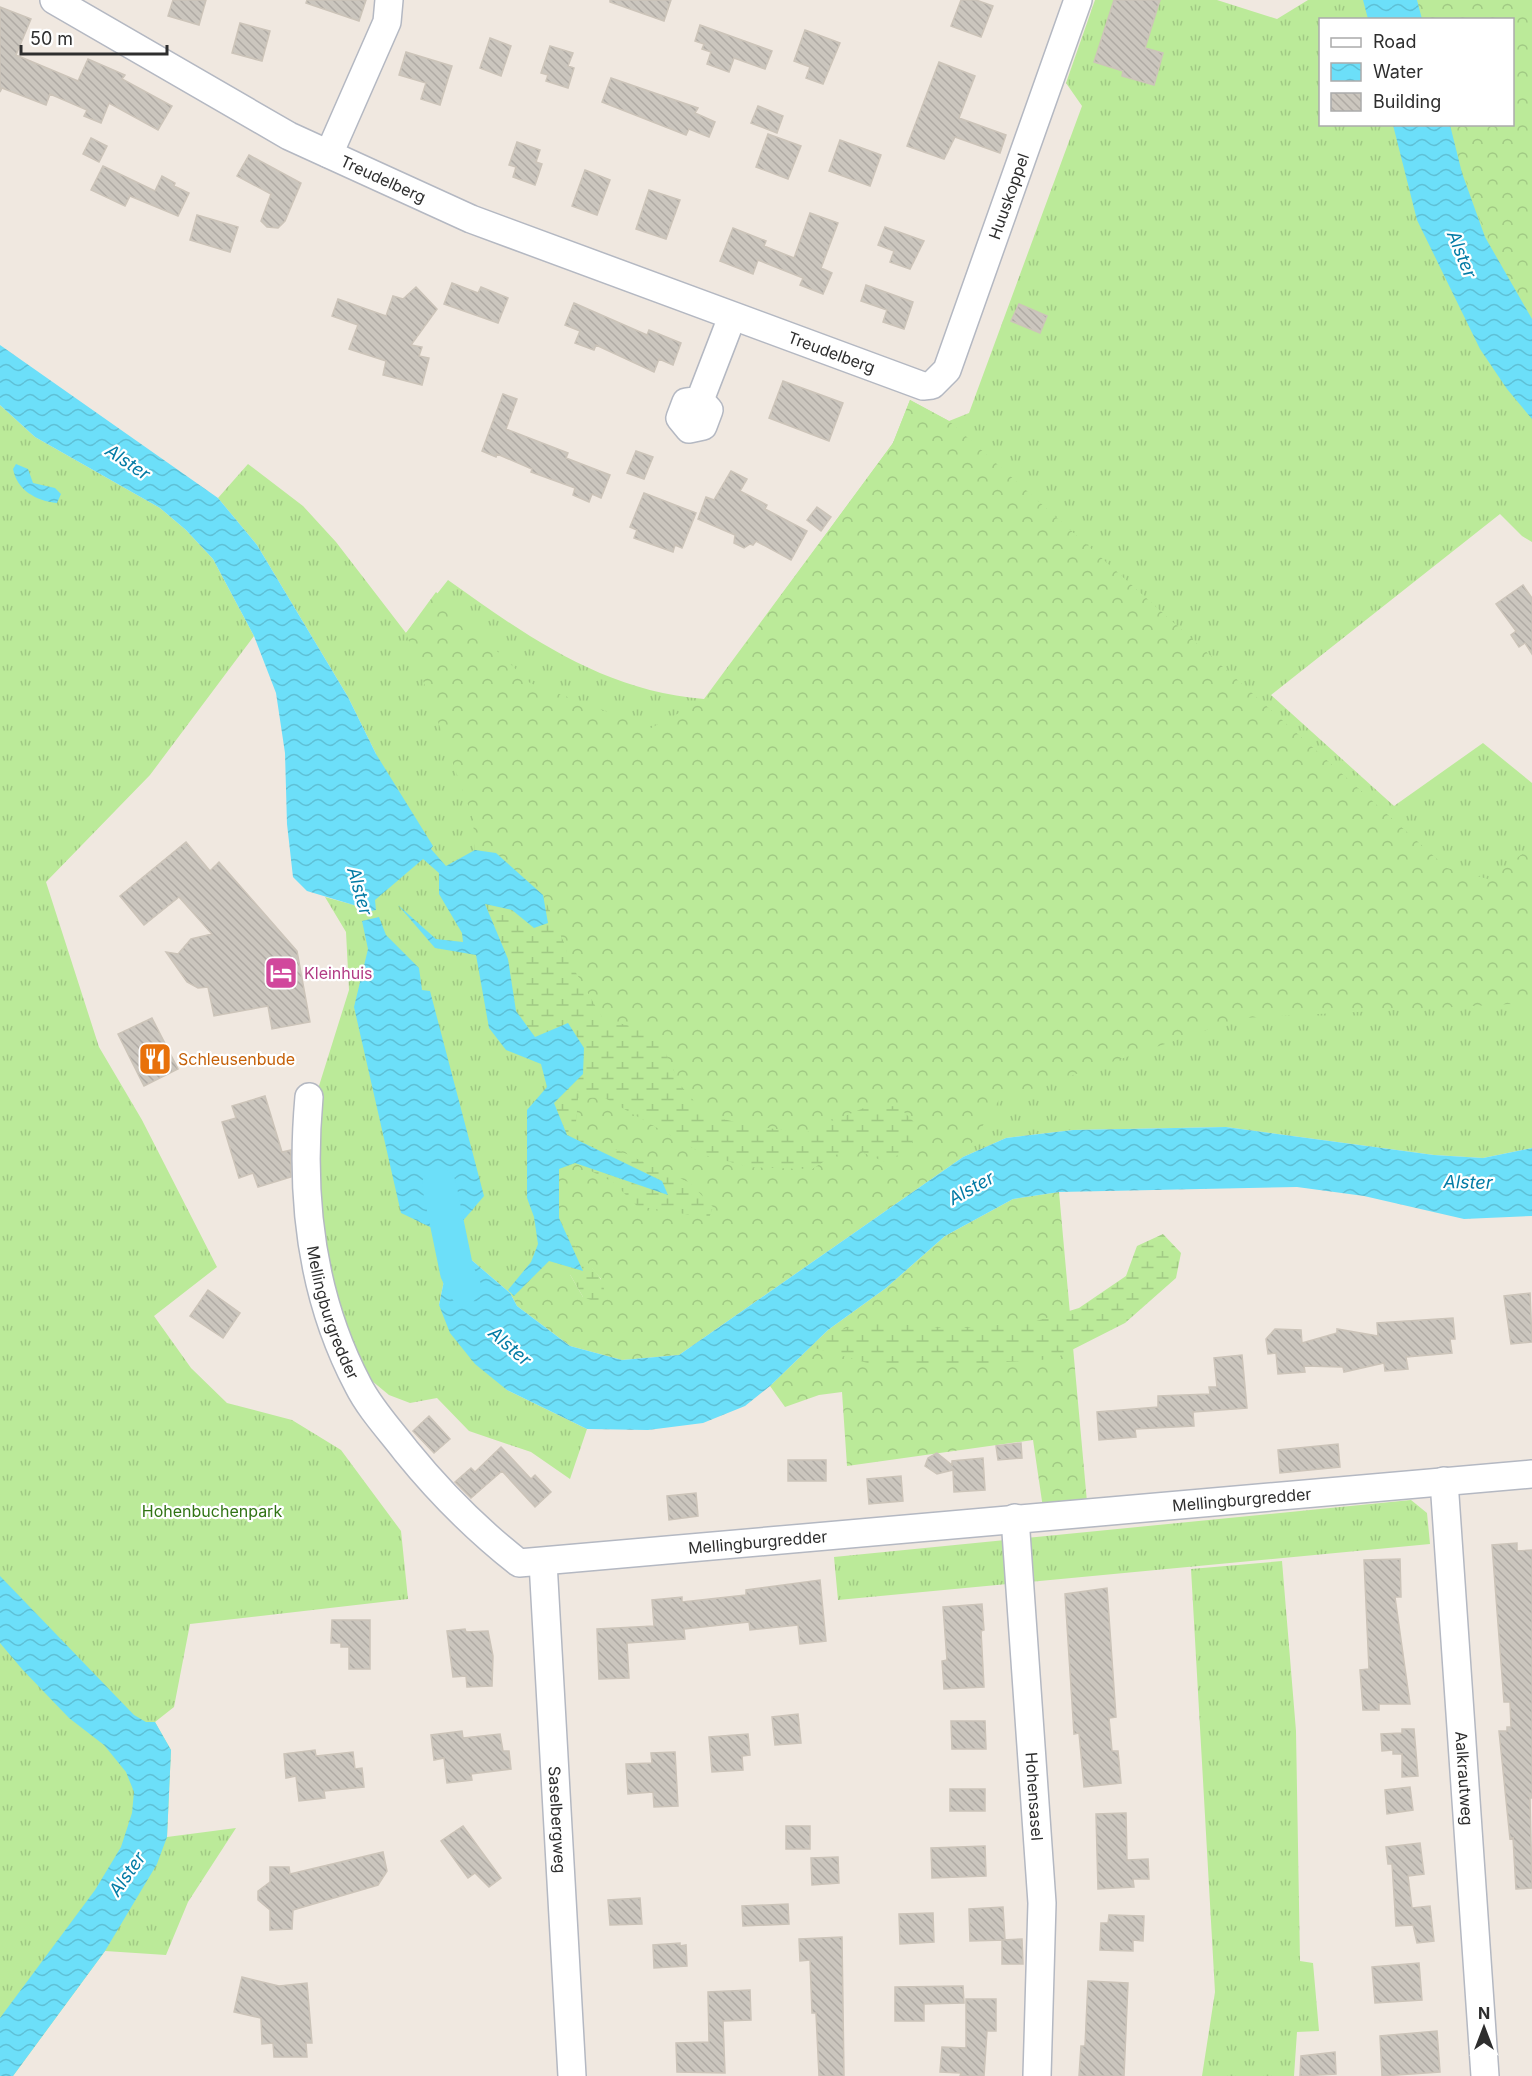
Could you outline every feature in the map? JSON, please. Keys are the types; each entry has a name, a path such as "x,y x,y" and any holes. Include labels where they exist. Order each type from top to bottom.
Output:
{"street":[{"name":"Treudelberg","path":"54,0 126,39 232,105 329,154 471,219 916,385 932,385"},
{"path":"329,154 387,22 389,0"},
{"name":"Huuskoppel","path":"932,385 947,370 1078,0"},
{"path":"700,400 732,317"},
{"name":"Mellingburgredder","path":"309,1097 305,1156 309,1226 320,1288 337,1341 358,1386 424,1473 465,1517 519,1563 1532,1474"},
{"name":"Aalkrautweg","path":"1444,1481 1485,2076"},
{"name":"Hohensasel","path":"1015,1518 1042,1903 1037,2076"},
{"name":"Saselbergweg","path":"543,1562 572,2076"}],"green space":[{"path":"1095,0 1217,0 1277,19 1308,0 1532,0 1532,542 1522,536 1500,514 1271,695 1394,806 1483,743 1532,783 1532,1148 1483,1158 1434,1155 1226,1127 1073,1130 1006,1138 963,1157 510,1293 468,1257 459,1240 443,1245 446,1271 439,1305 507,1390 587,1429 570,1479 531,1452 469,1431 437,1398 410,1403 389,1395 366,1376 332,1307 315,1210 313,1105 349,990 346,932 325,897 358,906 376,754 348,697 257,545 218,498 248,464 303,506 336,542 406,633 448,580 538,641 600,673 667,694 704,699 893,443 910,400 949,421 969,413 1082,106 1066,83"},
{"path":"1417,0 1532,0 1532,319 1504,273 1482,225 1450,126 1514,126 1514,18 1422,18"},
{"path":"910,400 949,421 1447,868 1488,879 1532,847 1532,1003 1242,1018 999,1100 963,1157 679,1355 622,1360 570,1346 517,1306 510,1293 549,1261 568,1271 583,1297 601,1279 577,1250 559,1218 559,1169 575,1163 613,1182 637,1206 690,1183 591,1138 576,1122 577,1098 603,1097 705,1155 749,1167 812,1169 834,1155 857,1150 885,1162 832,1119 805,1133 752,1126 706,1115 681,1086 660,1041 634,1027 603,1019 569,961 565,945 496,853 475,850 473,819 406,633 436,592 530,683 651,728 705,699 893,443"},
{"name":"Hohenbuchenpark","path":"0,405 35,437 160,508 186,530 213,559 254,636 150,775 46,882 99,1047 142,1120 217,1267 154,1316 191,1368 227,1403 292,1420 341,1450 401,1531 408,1599 190,1624 174,1707 155,1722 171,1750 167,1837 236,1828 188,1902 166,1955 105,1951 13,2076 0,2076"},
{"path":"543,895 565,945 569,961 603,1019 634,1027 660,1041 681,1086 706,1115 752,1126 805,1133 866,1107 898,1106 916,1124 911,1148 885,1162 857,1150 834,1155 812,1169 749,1167 705,1155 603,1097 578,1098 576,1122 591,1138 690,1183 713,1207 709,1218 637,1206 613,1182 575,1163 667,1195 662,1181 567,1135 554,1103 582,1074 535,1037 516,1011 508,959 485,904 513,910 548,923"},
{"path":"1059,1192 1087,1502 1043,1508 1033,1440 847,1466 842,1392 819,1395 785,1407 770,1386 828,1330 886,1288 945,1236 1013,1199"},
{"path":"559,1218 580,1254 602,1282 604,1296 596,1302 583,1297 568,1271 549,1261 583,1270"},
{"path":"1163,1234 1181,1253 1176,1278 1125,1323 1054,1359 978,1364 871,1364 811,1347 822,1337 866,1321 953,1329 1033,1322 1079,1308 1126,1276 1137,1246"},
{"path":"1411,1500 1427,1513 1430,1544 838,1600 834,1557"},
{"path":"1282,1561 1296,1731 1300,1961 1313,1963 1319,2031 1297,2032 1294,2076 1202,2076 1215,1992 1191,1569"}],"water":[{"path":"1363,0 1417,0 1422,18 1368,18"},
{"path":"1393,126 1450,126 1462,173 1485,237 1532,319 1532,419 1507,389 1480,349 1417,220"},
{"path":"0,345 218,498 257,545 348,697 376,754 433,846 431,849 446,866 475,850 496,853 543,895 548,923 534,928 512,910 485,904 508,959 516,1011 535,1037 568,1023 584,1048 583,1074 554,1103 567,1135 662,1181 668,1195 575,1163 559,1169 559,1218 583,1271 549,1261 514,1296 508,1290 531,1262 538,1244 534,1217 527,1198 527,1110 547,1087 541,1064 506,1050 489,1028 476,955 435,948 398,905 436,939 463,942 462,933 439,894 439,873 423,859 375,900 376,910 360,913 357,906 307,891 293,877 287,824 285,753 276,693 254,636 213,559 186,530 160,508 35,437 0,405"},
{"path":"16,464 28,469 33,483 55,488 61,494 57,503 35,497 23,488 15,476 13,469"},
{"path":"379,917 386,935 419,968 422,990 430,991 484,1196 455,1228 448,1231 431,1227 401,1213 354,1007 368,949 362,921"},
{"path":"1226,1127 1434,1155 1483,1158 1532,1148 1532,1216 1464,1219 1364,1196 1297,1187 1059,1192 1013,1199 945,1236 886,1288 828,1330 770,1386 745,1406 703,1423 648,1430 587,1429 507,1390 475,1364 450,1333 439,1305 446,1271 443,1244 459,1240 468,1257 510,1293 517,1306 570,1346 622,1360 679,1355 963,1157 1006,1138 1073,1130"},
{"path":"0,1576 134,1715 146,1722 155,1722 171,1750 167,1837 157,1864 105,1951 13,2076 0,2076 0,2018 95,1890 121,1847 132,1813 134,1792 126,1772 104,1745 69,1718 0,1643"}],"building":[{"path":"173,0 206,0 199,25 168,16"},
{"path":"307,0 366,0 359,21 306,3"},
{"path":"610,0 671,0 664,21 610,2"},
{"path":"961,0 976,0 993,6 981,37 951,26"},
{"path":"1114,0 1160,0 1145,48 1163,53 1154,85 1122,76 1123,71 1094,62"},
{"path":"0,7 31,19 16,55 78,81 88,59 125,75 122,79 172,106 158,130 109,103 101,123 84,116 87,110 50,94 46,105 2,88 0,92"},
{"path":"240,23 270,31 262,61 232,53"},
{"path":"700,25 772,51 765,69 734,58 729,72 707,64 711,52 702,49 704,44 695,41"},
{"path":"805,30 840,43 823,84 806,78 810,67 794,61"},
{"path":"490,38 511,46 501,76 480,68"},
{"path":"550,46 573,53 568,66 574,68 568,88 546,81 548,75 541,73"},
{"path":"406,52 452,66 440,105 421,99 426,83 399,75"},
{"path":"939,62 975,76 959,118 1006,135 1000,153 955,137 944,159 907,146"},
{"path":"611,78 698,108 695,113 715,122 709,137 689,129 686,135 602,102"},
{"path":"758,106 783,116 777,133 751,123"},
{"path":"768,134 801,146 788,179 756,167"},
{"path":"91,138 107,146 99,162 83,154"},
{"path":"840,140 881,155 870,186 829,171"},
{"path":"517,142 540,150 536,162 542,164 535,185 513,177 516,167 509,165"},
{"path":"249,155 301,183 285,221 278,228 267,227 261,221 271,194 237,176"},
{"path":"103,166 155,191 162,176 175,183 174,186 189,193 178,216 130,196 125,206 91,190"},
{"path":"585,170 610,180 597,215 572,206"},
{"path":"649,190 680,200 666,239 636,229"},
{"path":"810,213 838,223 821,268 832,273 823,294 800,285 803,278 758,260 753,274 720,261 733,228 766,241 764,246 794,258"},
{"path":"197,215 238,227 230,252 190,240"},
{"path":"885,227 924,241 910,269 890,262 894,251 878,245"},
{"path":"452,283 478,293 481,287 508,298 498,323 444,304"},
{"path":"866,285 913,302 904,329 883,322 887,310 861,301"},
{"path":"416,287 437,309 411,345 422,347 419,356 429,358 422,385 383,375 386,361 349,349 358,325 332,316 338,299 386,316 393,296 403,299"},
{"path":"574,303 647,335 649,330 681,343 673,365 659,359 654,372 596,345 594,350 575,343 580,331 565,325"},
{"path":"1019,304 1047,316 1040,333 1011,321"},
{"path":"783,381 843,403 829,441 769,418"},
{"path":"503,394 517,399 506,429 568,453 566,458 610,475 601,498 592,494 589,502 573,495 575,488 531,472 532,469 497,454 496,457 482,451"},
{"path":"636,451 653,457 644,479 627,473"},
{"path":"731,471 747,479 740,491 767,505 765,509 807,531 791,560 756,541 753,545 750,544 744,548 734,543 735,535 698,519 706,497 714,500"},
{"path":"644,493 696,513 682,548 675,545 673,552 634,538 637,530 630,527"},
{"path":"817,507 831,517 821,531 807,520"},
{"path":"1523,585 1532,598 1532,654 1525,643 1519,647 1511,635 1516,631 1496,604"},
{"path":"186,842 210,871 219,862 297,951 310,1022 272,1029 268,1006 214,1016 208,987 198,988 187,982 166,952 178,954 191,939 212,934 179,897 144,925 120,896"},
{"path":"152,1018 178,1069 144,1086 118,1034"},
{"path":"265,1096 282,1152 291,1150 291,1177 258,1187 253,1173 239,1178 222,1122 236,1118 232,1106"},
{"path":"208,1290 240,1313 223,1338 190,1316"},
{"path":"1530,1293 1532,1342 1511,1344 1504,1296"},
{"path":"1453,1318 1455,1339 1450,1339 1452,1353 1406,1357 1408,1369 1385,1371 1384,1363 1344,1372 1343,1367 1304,1366 1305,1372 1278,1374 1276,1353 1268,1354 1266,1339 1275,1329 1301,1330 1302,1343 1337,1333 1337,1329 1378,1336 1377,1323"},
{"path":"1242,1355 1247,1408 1193,1412 1194,1426 1135,1429 1136,1437 1099,1440 1097,1412 1158,1407 1158,1396 1210,1394 1209,1387 1217,1387 1214,1358"},
{"path":"429,1416 450,1439 434,1453 413,1431"},
{"path":"1021,1443 1022,1458 998,1460 996,1446"},
{"path":"1338,1444 1340,1467 1280,1473 1278,1450"},
{"path":"501,1447 531,1479 535,1475 551,1492 535,1507 502,1471 471,1498 455,1482 471,1468 475,1472"},
{"path":"937,1453 952,1465 952,1461 983,1458 985,1490 954,1492 953,1470 937,1474 925,1466 928,1458"},
{"path":"788,1460 826,1460 826,1481 788,1481"},
{"path":"901,1476 903,1501 869,1504 867,1479"},
{"path":"696,1493 698,1516 669,1520 667,1496"},
{"path":"1517,1543 1517,1551 1532,1550 1532,1798 1530,1798 1532,1888 1516,1889 1513,1838 1510,1839 1499,1731 1507,1731 1507,1727 1511,1727 1510,1702 1504,1702 1492,1545"},
{"path":"1400,1559 1401,1597 1395,1597 1410,1704 1379,1704 1379,1710 1363,1710 1360,1670 1369,1669 1364,1560"},
{"path":"820,1580 826,1641 800,1644 798,1625 750,1630 749,1622 684,1629 685,1639 627,1643 629,1678 599,1679 597,1629 654,1626 652,1600 682,1597 682,1602 746,1595 746,1590"},
{"path":"1107,1588 1116,1717 1109,1718 1112,1751 1118,1751 1121,1783 1084,1787 1079,1733 1074,1734 1065,1594"},
{"path":"982,1604 984,1687 944,1689 942,1661 947,1660 943,1607"},
{"path":"332,1620 370,1620 370,1669 349,1669 349,1647 341,1647 341,1643 331,1643"},
{"path":"465,1629 466,1632 488,1631 493,1656 492,1686 467,1687 466,1676 453,1677 447,1631"},
{"path":"798,1714 801,1743 775,1745 772,1717"},
{"path":"951,1721 985,1721 986,1749 952,1749"},
{"path":"1402,1729 1414,1729 1418,1776 1402,1777 1402,1754 1393,1754 1393,1750 1382,1751 1381,1734 1402,1733"},
{"path":"462,1731 463,1738 500,1734 503,1751 509,1751 511,1769 471,1774 472,1780 447,1783 444,1758 434,1760 431,1735"},
{"path":"748,1734 750,1755 742,1756 743,1770 712,1772 709,1737"},
{"path":"315,1750 316,1756 353,1752 355,1769 362,1768 364,1787 324,1791 325,1798 299,1801 296,1776 286,1778 284,1754"},
{"path":"675,1752 678,1806 654,1807 653,1792 628,1794 626,1764 652,1763 651,1753"},
{"path":"1410,1787 1413,1810 1387,1814 1385,1790"},
{"path":"950,1789 985,1789 985,1811 950,1811"},
{"path":"1126,1813 1127,1860 1148,1859 1149,1879 1133,1879 1134,1887 1098,1889 1096,1814"},
{"path":"463,1826 501,1878 489,1887 475,1873 468,1878 441,1841"},
{"path":"786,1826 810,1826 810,1849 786,1849"},
{"path":"1420,1843 1424,1874 1408,1876 1412,1908 1430,1906 1434,1941 1417,1943 1413,1925 1396,1926 1392,1864 1388,1864 1386,1847"},
{"path":"985,1846 986,1876 932,1878 931,1848"},
{"path":"383,1852 387,1871 378,1885 293,1910 292,1929 270,1930 270,1910 258,1900 258,1891 270,1882 270,1867 289,1867 290,1874"},
{"path":"838,1857 839,1883 812,1885 811,1858"},
{"path":"640,1898 642,1924 610,1925 608,1900"},
{"path":"788,1904 789,1924 743,1926 742,1906"},
{"path":"1003,1907 1005,1940 970,1941 969,1909"},
{"path":"933,1913 934,1942 900,1944 899,1914"},
{"path":"1109,1915 1144,1916 1143,1941 1133,1940 1133,1951 1100,1950 1101,1923 1108,1923"},
{"path":"842,1937 844,2076 819,2076 816,2013 812,2013 810,1960 800,1961 799,1939"},
{"path":"1022,1939 1023,1964 1002,1964 1002,1940"},
{"path":"680,1943 680,1946 686,1945 687,1966 654,1968 653,1945"},
{"path":"1419,1963 1422,2000 1375,2003 1372,1967"},
{"path":"242,1977 279,1986 307,1983 312,2043 306,2043 307,2057 274,2057 273,2043 262,2044 261,2018 234,2012"},
{"path":"1088,1981 1128,1983 1124,2076 1079,2076 1081,2046 1085,2046"},
{"path":"963,1986 964,2003 924,2004 924,2021 895,2021 895,1987"},
{"path":"750,1990 751,2020 723,2021 725,2073 677,2072 676,2043 709,2042 708,1992"},
{"path":"966,1999 996,1999 996,2031 987,2031 984,2076 960,2076 961,2073 940,2072 942,2047 966,2048"},
{"path":"1437,2031 1440,2072 1382,2076 1380,2036"},
{"path":"1335,2052 1336,2074 1300,2076 1301,2056"}],"waterway":[{"name":"Alster","path":"439,1185 457,1272 464,1287"}],"place":[{"name":"Kleinhuis","path":"281,973"},
{"name":"Schleusenbude","path":"155,1059"}]}
